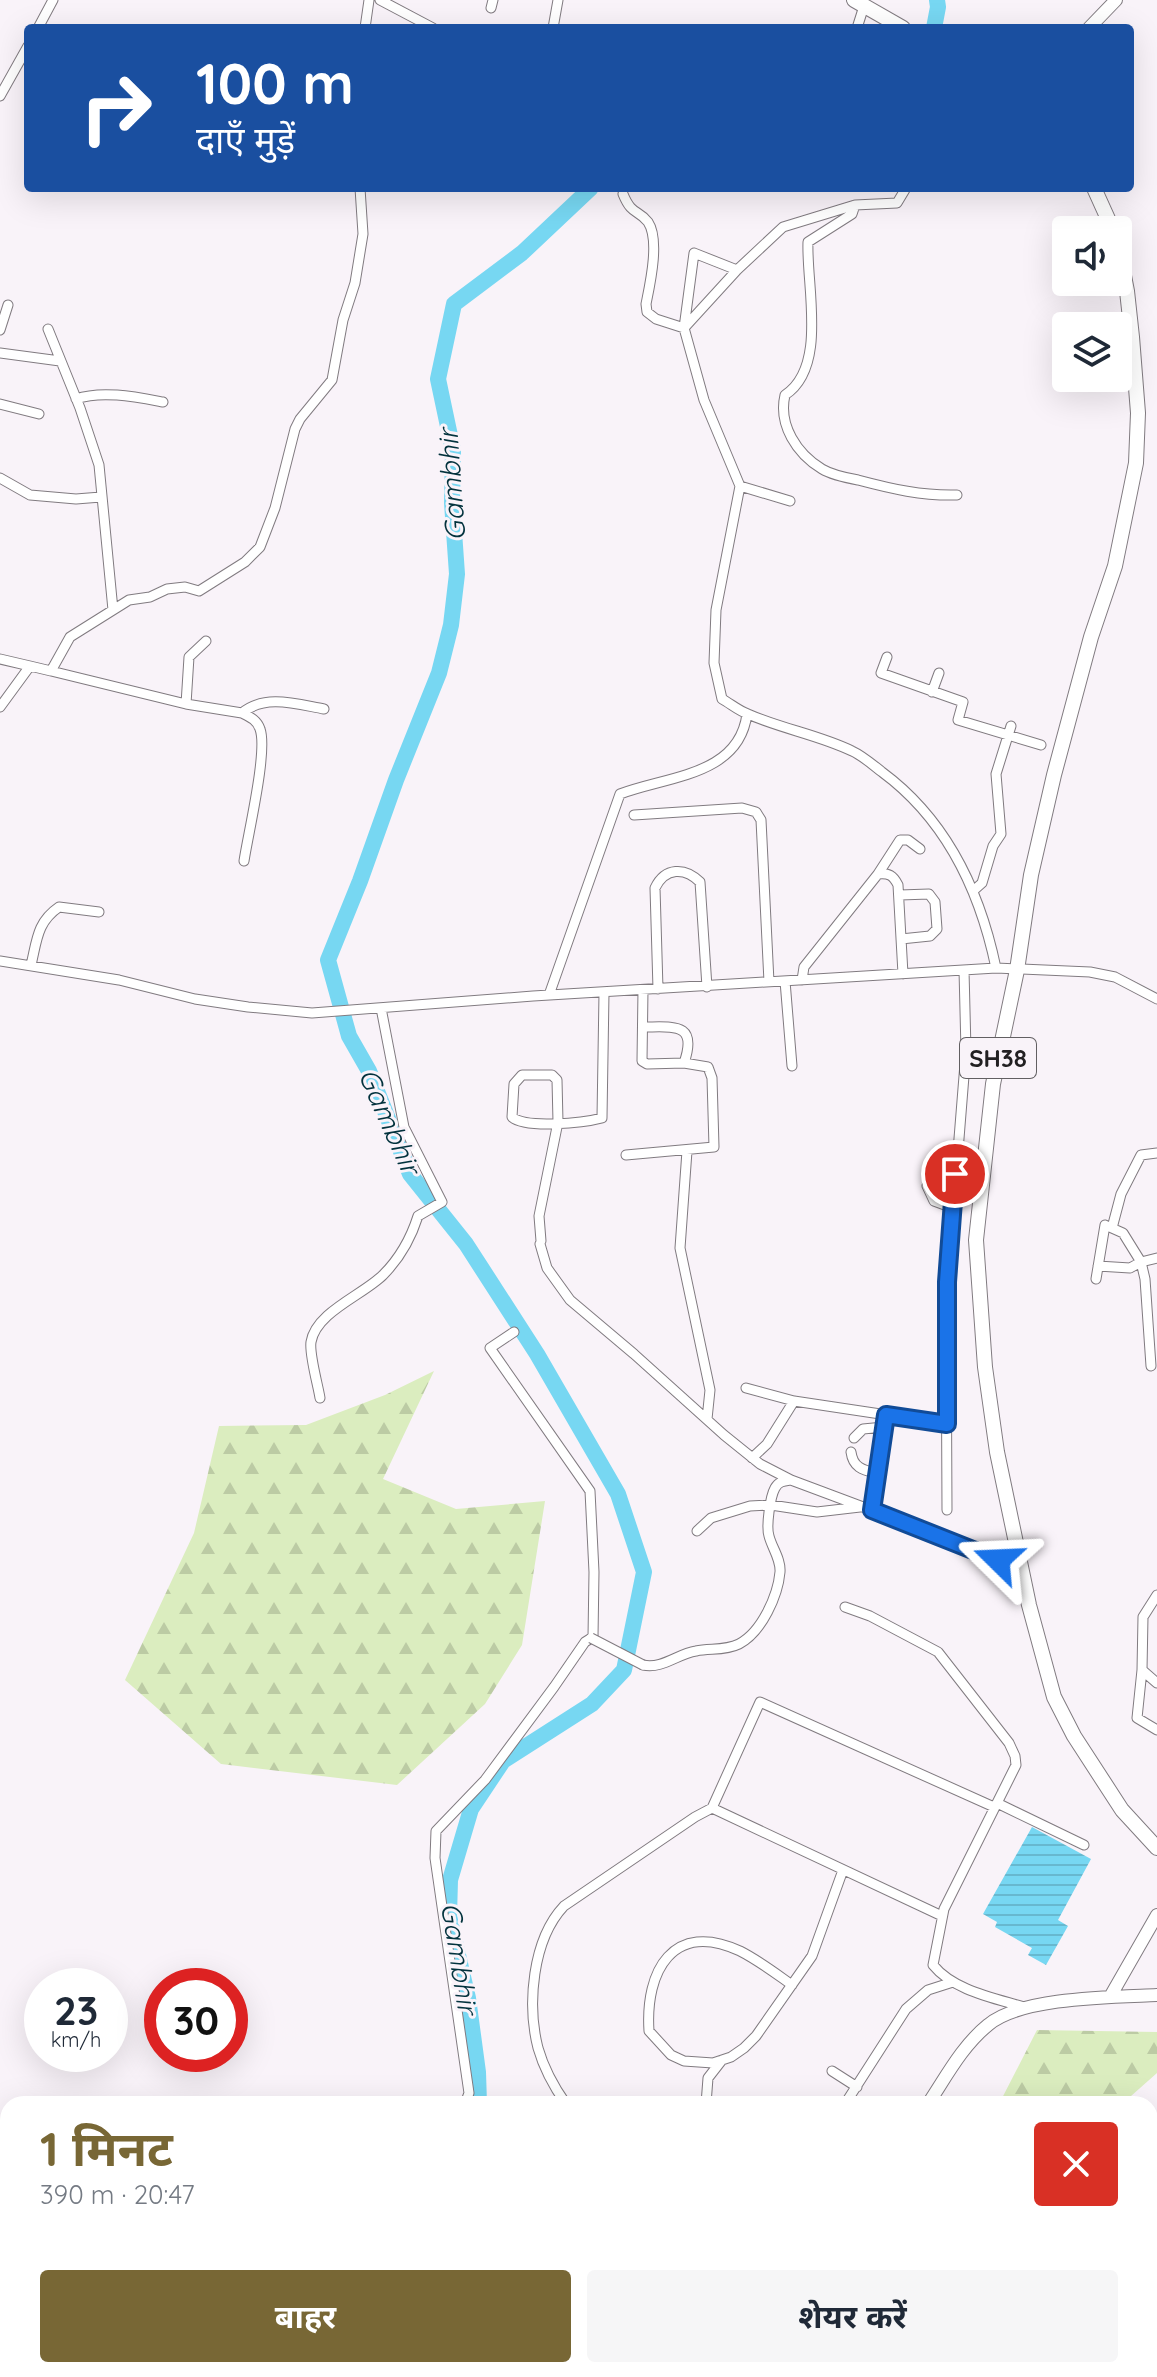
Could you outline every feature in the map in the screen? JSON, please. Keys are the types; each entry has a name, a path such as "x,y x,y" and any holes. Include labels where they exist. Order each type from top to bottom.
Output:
{"main road":[{"path":"1092,24 1110,2"},
{"path":"859,3 896,24"},
{"path":"1096,192 1107,216"},
{"name":"SH38","path":"1128,296 1138,413 1136,463 1115,566 1091,637 1031,875 1017,970 993,1084 976,1240 985,1367 997,1452 1029,1605 1054,1697 1074,1736 1122,1810 1157,1848"},
{"path":"1110,1997 1157,1915"},
{"path":"933,2096 957,2058 975,2037 1002,2015 1021,2009 1110,1997 1157,1995"}],"street":[{"path":"40,24 53,0"},
{"path":"366,24 369,0"},
{"path":"380,0 425,24"},
{"path":"554,24 558,0"},
{"path":"857,24 859,3"},
{"path":"0,96 24,53"},
{"path":"51,671 70,637 129,600 150,597 167,589 185,587 199,591 245,562 260,547 275,508 295,429 332,380 363,234 360,192"},
{"path":"684,328 737,270 783,227 855,205 897,203 904,192"},
{"path":"623,194 629,208 648,223 651,234 653,253 647,312 656,319 684,328"},
{"path":"855,205 852,214 808,242 811,340 803,376 796,388 785,395 783,407 787,430 793,442 822,470 914,494 957,495"},
{"path":"737,270 694,253 684,328 704,400 740,486 716,610 714,663 722,699 747,714 856,752 901,786 954,849 990,937 996,968"},
{"path":"0,330 8,305"},
{"path":"48,329 99,465 113,610"},
{"path":"0,353 60,361"},
{"path":"76,399 89,395 163,402"},
{"path":"0,404 39,414"},
{"path":"0,478 30,495 76,499 101,497"},
{"path":"740,486 790,501"},
{"path":"186,704 189,657 206,641"},
{"path":"887,657 881,673 963,702 958,720 1010,731 1041,745"},
{"path":"0,659 251,717 262,733 261,763 244,861"},
{"path":"0,707 30,666"},
{"path":"932,692 939,673"},
{"path":"242,713 250,707 276,701 324,709"},
{"path":"549,995 620,794 700,770 719,760 735,748 745,730 747,714"},
{"path":"973,891 982,883 993,846 1001,834 996,774 1010,731"},
{"path":"634,815 742,808 756,812 761,820 769,982"},
{"path":"802,980 804,967 878,874 900,840 908,840 920,849"},
{"path":"658,989 655,888 667,872 677,871 693,875 700,882 707,987"},
{"path":"878,874 888,873 894,877 900,895 903,974"},
{"path":"900,895 929,894 935,902 937,929 930,936 901,939"},
{"path":"31,965 41,926 48,915 59,907 99,912"},
{"path":"0,961 119,980 195,999 312,1013 549,995 996,968 1090,972 1115,977 1157,999"},
{"path":"947,1510 946,1301 966,1051 964,970"},
{"path":"785,981 792,1066"},
{"path":"626,1155 714,1147 712,1078 708,1067 684,1063 647,1064 642,1061 643,990"},
{"path":"604,993 602,1118 588,1122 558,1122 518,1123 512,1117 514,1084 522,1075 552,1075 557,1080 558,1122 539,1216 540,1243 547,1268 570,1300 752,1458 791,1480 984,1555 1010,1561 1020,1559"},
{"path":"320,1398 310,1347 321,1322 382,1276 411,1237 418,1216 442,1202 404,1127 381,1008"},
{"path":"643,1027 678,1028 685,1032 690,1041 684,1063"},
{"path":"687,1151 680,1248 710,1390 707,1419"},
{"path":"931,1159 947,1151 957,1153"},
{"path":"1112,1228 1121,1194 1141,1155 1157,1153"},
{"path":"927,1186 934,1201 953,1208"},
{"path":"1096,1279 1105,1225 1123,1233 1141,1262 1151,1366"},
{"path":"1098,1266 1130,1268 1157,1258"},
{"path":"468,2096 435,1858 436,1831 485,1780 585,1642 593,1637 590,1491 490,1348 514,1332"},
{"path":"746,1388 794,1401 947,1424"},
{"path":"752,1458 767,1444 794,1401"},
{"path":"867,1508 886,1415"},
{"path":"854,1438 863,1429 884,1427"},
{"path":"851,1452 852,1461 857,1467 876,1473"},
{"path":"591,1638 643,1665 658,1667 684,1654 739,1644 759,1627 778,1592 778,1558 768,1534 771,1505 776,1487 782,1481 791,1480"},
{"path":"697,1531 711,1518 750,1506 771,1505 817,1512 867,1508"},
{"path":"1157,1595 1143,1617 1137,1718 1157,1730"},
{"path":"845,1607 870,1616 938,1652 1009,1743 1015,1756 1016,1765 948,1898 933,1965 941,1975 953,1982 1021,2009"},
{"path":"1142,1670 1157,1683"},
{"path":"561,2096 543,2064 535,2026 537,1965 550,1925 564,1906 712,1808 760,1702 1084,1845"},
{"path":"712,1808 942,1916"},
{"path":"792,1985 741,1952 702,1941 686,1945 665,1958 658,1970 649,2031 671,2055 684,2061 713,2063 731,2057 756,2036 792,1985 812,1956 843,1870"},
{"path":"851,2096 906,2009 928,1990 953,1982"},
{"path":"707,2096 708,2078 722,2060"},
{"path":"832,2071 857,2087"}],"green space":[{"path":"434,1371 383,1479 456,1509 545,1501 522,1645 485,1704 397,1785 221,1764 125,1680 194,1533 219,1426 306,1425 385,1395"},
{"path":"1037,2030 1157,2032 1157,2073 1131,2096 1003,2096"}],"water":[{"path":"1032,1827 1091,1859 1058,1920 1068,1926 1046,1965 1028,1955 1032,1948 995,1927 997,1922 983,1914"}],"waterway":[{"name":"Gambhir","path":"935,24 937,0"},
{"name":"Gambhir","path":"479,2096 468,1998 449,1916 450,1880 471,1809 503,1761 592,1704 624,1670 644,1572 618,1494 537,1354 466,1244 410,1174 369,1071 349,1036 328,960 439,673 451,625 457,574 452,503 453,450 438,379 454,304 522,253 587,192"}],"route":[{"path":"955,1174 947,1282 947,1424 886,1415 872,1510 998,1560"}]}
